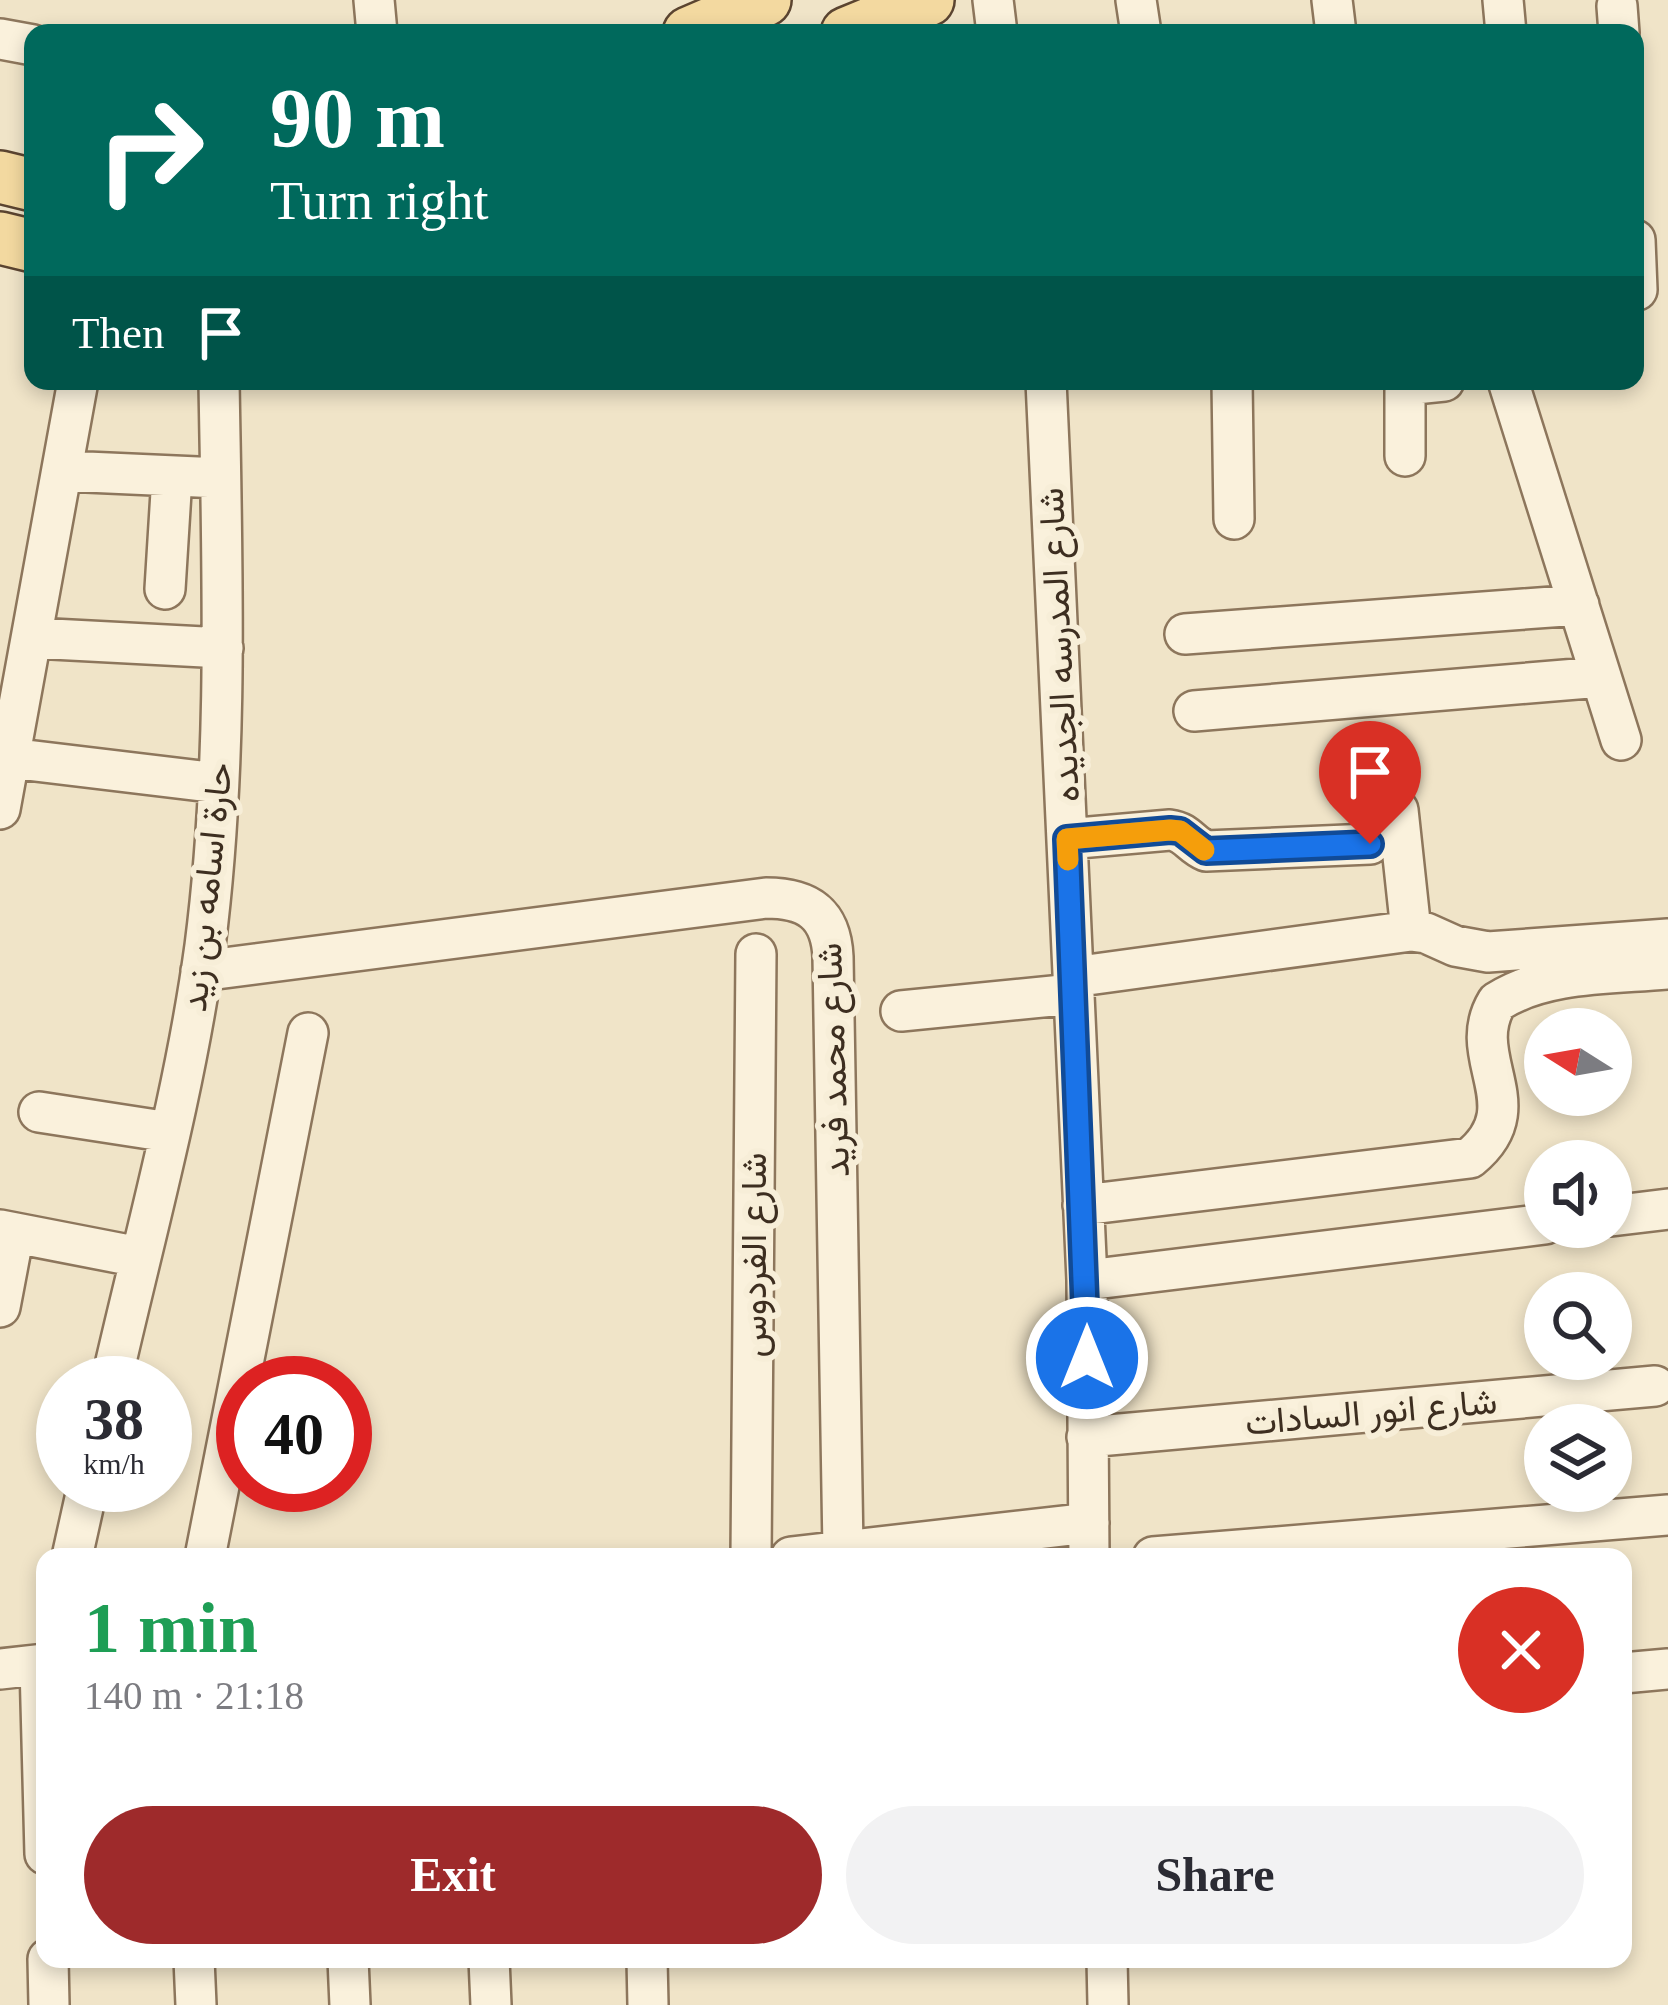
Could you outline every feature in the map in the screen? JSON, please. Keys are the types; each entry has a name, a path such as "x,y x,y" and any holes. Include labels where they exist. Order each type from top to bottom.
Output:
{"main road":[{"path":"869,24 928,0"}],"street":[{"path":"77,390 3,788 218,783"},
{"name":"حارة اسامه بن زيد","path":"117,1356 201,971 218,783 223,648 219,390"},
{"name":"شارع المدرسه الجديده","path":"1046,390 1087,1280 1089,1540"},
{"path":"1232,390 1234,519"},
{"path":"1405,456 1417,390"},
{"path":"1511,390 1621,740"},
{"path":"64,471 220,478"},
{"path":"164,590 172,476"},
{"path":"1185,634 1579,605"},
{"path":"32,638 223,648"},
{"path":"1195,711 1601,677"},
{"path":"1398,810 1411,931"},
{"path":"1067,839 1170,830 1180,831 1206,851 1370,844"},
{"name":"شارع محمد فريد","path":"201,971 766,898 795,898 820,914 828,926 833,956 843,1548"},
{"path":"901,1010 1411,931 1488,952 1668,939"},
{"name":"شارع الفردوس","path":"751,1548 756,954"},
{"path":"1083,1205 1470,1158 1489,1143 1499,1121 1487,1029 1498,1002 1549,982 1668,969"},
{"path":"207,1548 308,1033"},
{"path":"39,1112 169,1132"},
{"path":"1632,1213 1668,1209"},
{"path":"1087,1280 1524,1227"},
{"path":"0,1307 7,1232 139,1257"},
{"name":"شارع انور السادات","path":"1087,1437 1655,1386"},
{"path":"74,1548 82,1512"},
{"path":"1263,1548 1668,1515"},
{"path":"892,1548 1089,1540"},
{"path":"0,1669 36,1665"},
{"path":"1632,1672 1668,1669"},
{"path":"48,1968 49,2005"},
{"path":"194,1968 196,2005"},
{"path":"349,1968 350,2005"},
{"path":"489,1968 490,2005"},
{"path":"647,1968 648,2005"},
{"path":"1107,1968 1108,2005"}],"slow traffic":[{"path":"1068,860 1067,839 1170,830 1180,831 1204,850"}],"route":[{"path":"1087,1358 1067,839 1170,830 1180,831 1206,851 1370,844"}]}
